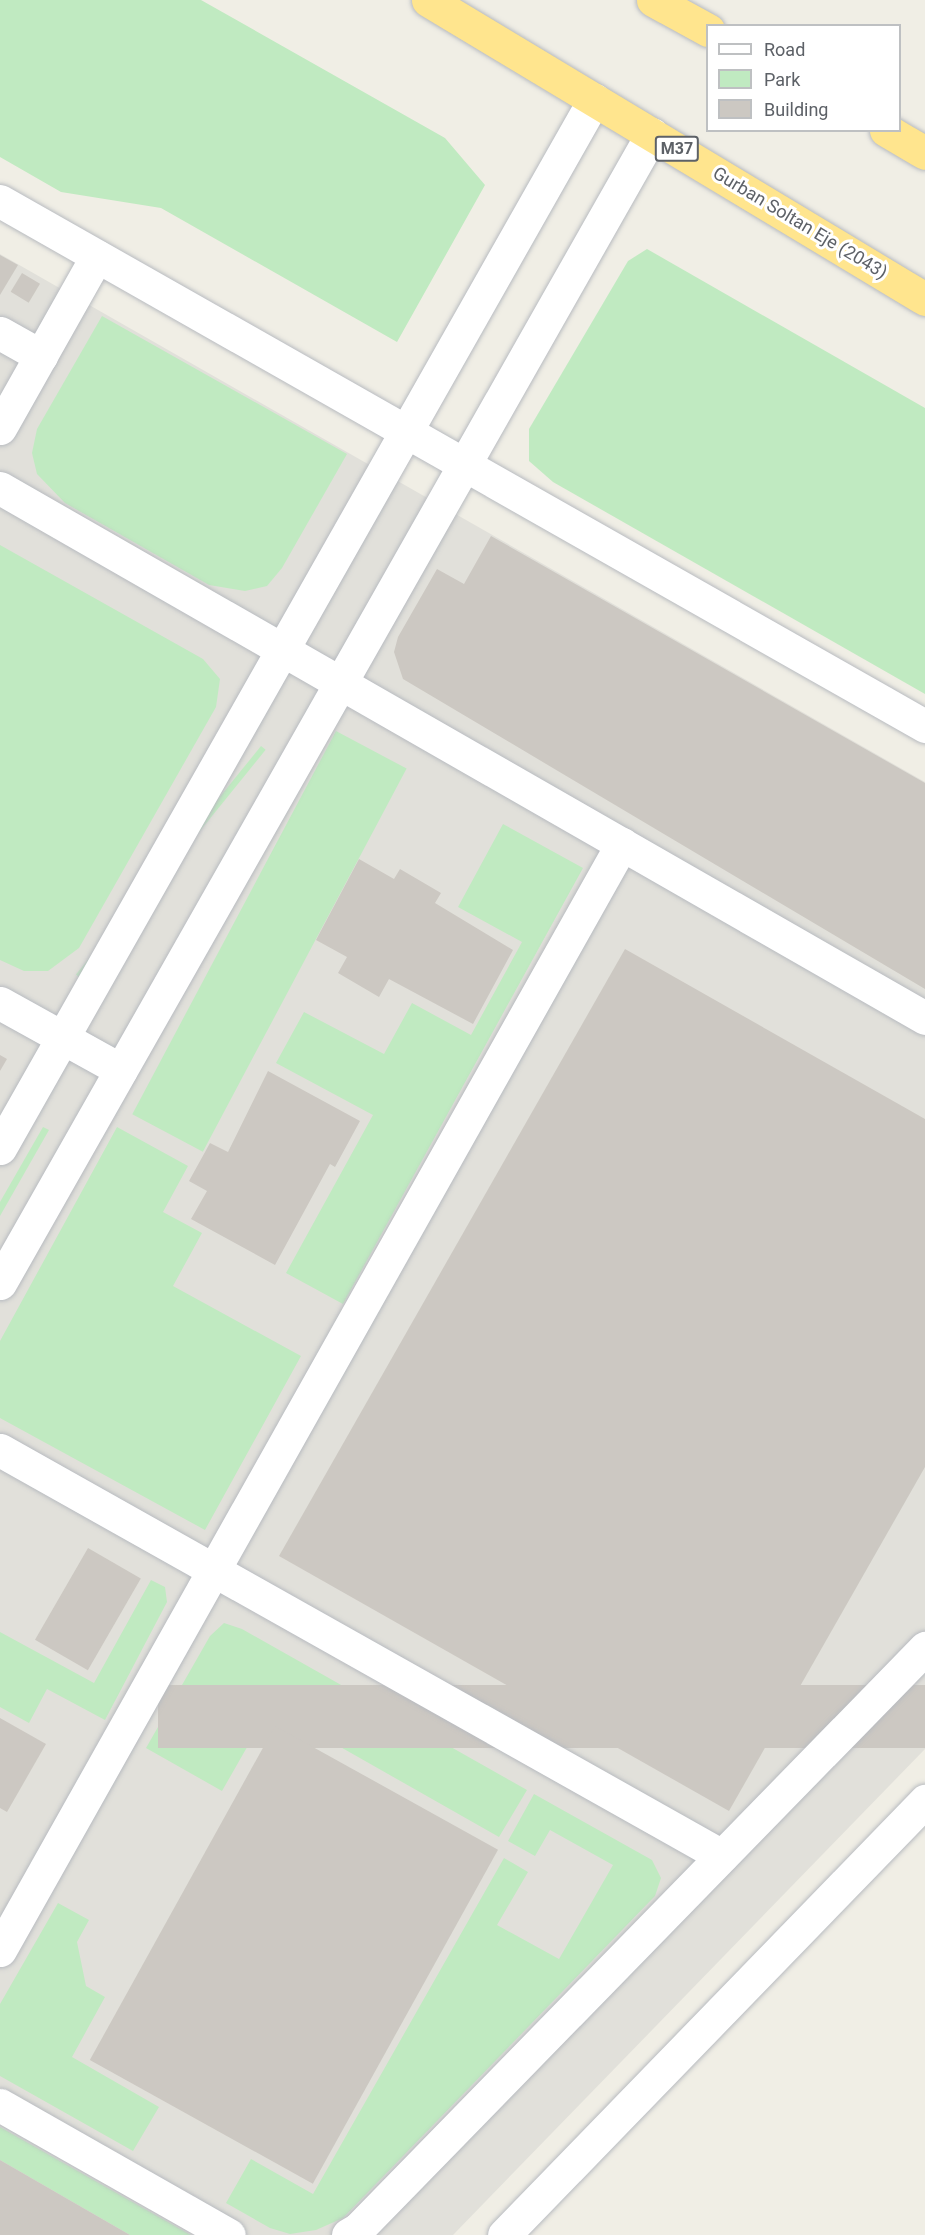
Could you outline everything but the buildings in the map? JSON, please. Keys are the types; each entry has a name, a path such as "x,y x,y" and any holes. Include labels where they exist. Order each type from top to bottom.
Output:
{"highway":[{"name":"Gurban Soltan Eje (2043)","path":"428,0 925,299"},
{"path":"653,0 706,29"},
{"path":"889,132 925,153"}],"lane":[{"path":"0,1148 594,100"},
{"path":"0,1283 652,134"},
{"path":"0,201 925,726"},
{"path":"0,428 97,256"},
{"path":"0,333 41,356"},
{"path":"0,488 925,1018"},
{"path":"0,1950 622,844"},
{"path":"0,1003 121,1070"},
{"path":"0,1450 722,1856"},
{"path":"348,2235 358,2229 925,1647"},
{"path":"504,2235 925,1801"},
{"path":"0,2105 229,2235"}],"shaded area":[{"path":"0,254 925,782 925,1749 453,2235 0,2235"}],"green space":[{"path":"0,0 201,0 445,138 485,185 397,342 161,208 61,192 0,157"},
{"path":"647,249 925,408 925,694 553,482 529,461 529,429 628,261"},
{"path":"102,316 347,454 282,568 267,586 245,591 209,585 65,503 37,474 32,453 37,429"},
{"path":"0,545 203,659 220,679 216,707 79,948 48,971 24,971 0,960"},
{"path":"336,731 407,769 203,1152 132,1114"},
{"path":"261,746 266,750 81,978 76,974"},
{"path":"503,824 583,868 343,1304 286,1273 373,1115 276,1063 304,1012 384,1054 412,1003 471,1035 522,942 458,907"},
{"path":"43,1127 49,1130 0,1216 0,1202"},
{"path":"117,1127 188,1166 163,1212 202,1233 173,1286 301,1356 205,1530 0,1418 0,1341"},
{"path":"151,1580 165,1587 167,1602 105,1720 47,1689 29,1723 0,1707 0,1632 94,1683"},
{"path":"224,1623 242,1629 527,1790 499,1837 270,1707 222,1791 146,1748 210,1636"},
{"path":"534,1794 652,1860 661,1878 655,1896 343,2218 316,2230 290,2234 270,2228 226,2203 251,2159 313,2194 504,1858 528,1872 497,1925 559,1959 613,1865 550,1830 535,1856 508,1841"},
{"path":"58,1903 89,1920 77,1942 86,1986 105,1997 72,2057 159,2107 133,2151 0,2076 0,2004"},
{"path":"0,2127 191,2235 130,2235 0,2160"}]}
